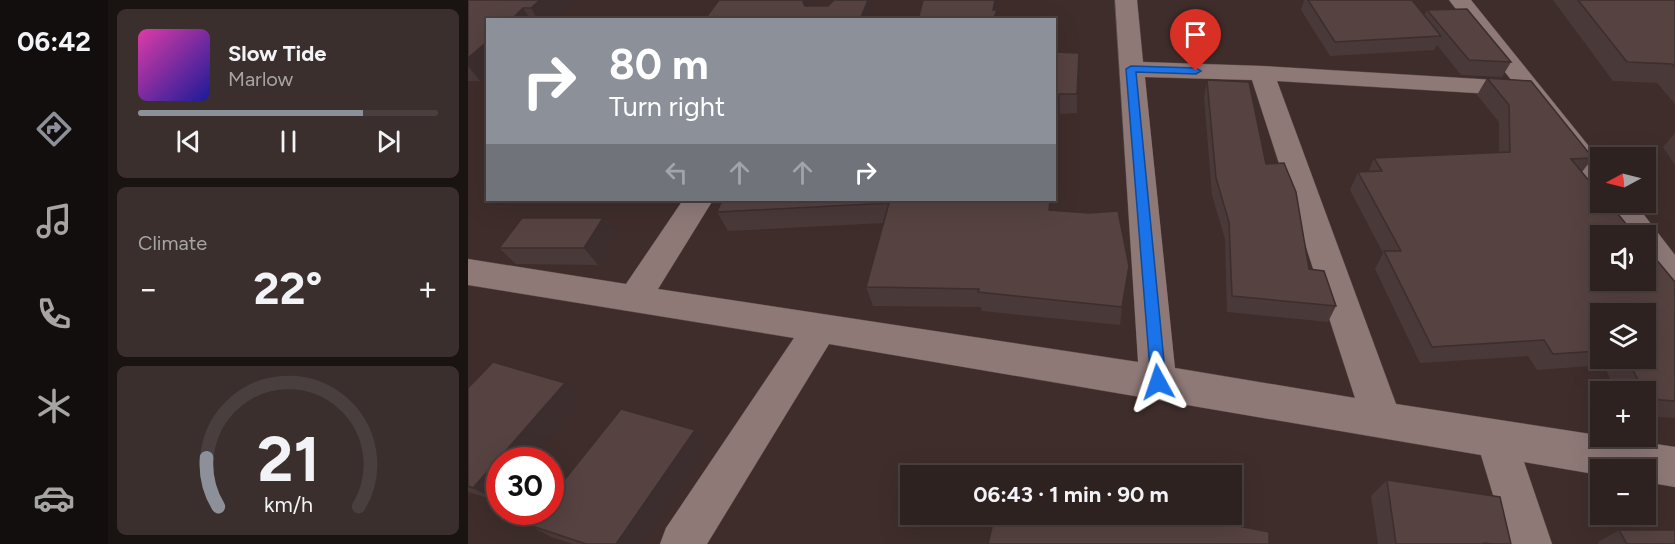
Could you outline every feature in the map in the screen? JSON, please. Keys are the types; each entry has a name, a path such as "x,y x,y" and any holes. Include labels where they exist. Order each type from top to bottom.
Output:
{"street":[{"path":"1126,0 1158,382"},
{"path":"1460,0 1532,89 1590,167"},
{"path":"1131,69 1262,73 1532,89"},
{"path":"1262,73 1382,419"},
{"path":"634,299 697,201"},
{"path":"1656,253 1675,279"},
{"path":"468,272 1675,467"},
{"path":"682,544 820,328"},
{"path":"1496,439 1530,544"}],"building":[{"path":"468,0 540,0 531,8 523,8 513,18 486,18 486,43 468,58"},
{"path":"719,0 805,0 803,2 805,6 828,6 834,0 868,0 861,18 706,18"},
{"path":"923,0 995,0 993,10 997,10 994,18 918,18"},
{"path":"1308,0 1412,0 1441,36 1335,42"},
{"path":"1578,0 1675,0 1675,67 1672,64 1627,62"},
{"path":"1467,9 1511,62 1469,60 1427,10"},
{"path":"1056,52 1079,53 1077,94 1059,94 1056,126"},
{"path":"1487,78 1531,81 1590,154 1590,158 1571,159 1590,182 1590,213 1617,213 1627,225 1590,225 1590,291 1656,291 1656,259 1675,282 1675,401 1656,400 1656,381 1638,381 1632,369 1656,369 1656,303 1590,303 1590,352 1553,354 1544,340 1432,347 1384,251 1401,251 1358,172 1382,171 1374,158 1510,152 1509,105"},
{"path":"1207,80 1249,82 1266,164 1284,163 1296,192 1309,269 1324,271 1336,306 1232,296 1229,222 1216,178"},
{"path":"722,201 1050,201 1049,210 1089,213 1118,211 1129,266 1122,307 978,292 979,289 866,287 889,203 717,212"},
{"path":"522,218 603,218 584,248 499,248"},
{"path":"493,362 565,383 509,447 486,447 486,473 473,488 468,486 468,388"},
{"path":"621,409 695,430 616,544 586,544 529,525 564,525 564,480"},
{"path":"1387,480 1500,497 1511,544 1396,544"},
{"path":"992,525 1233,525 1269,532 1269,544 988,544"},
{"path":"1619,530 1675,530 1675,544 1627,544"}],"route":[{"path":"1158,382 1131,69 1196,71"}]}
